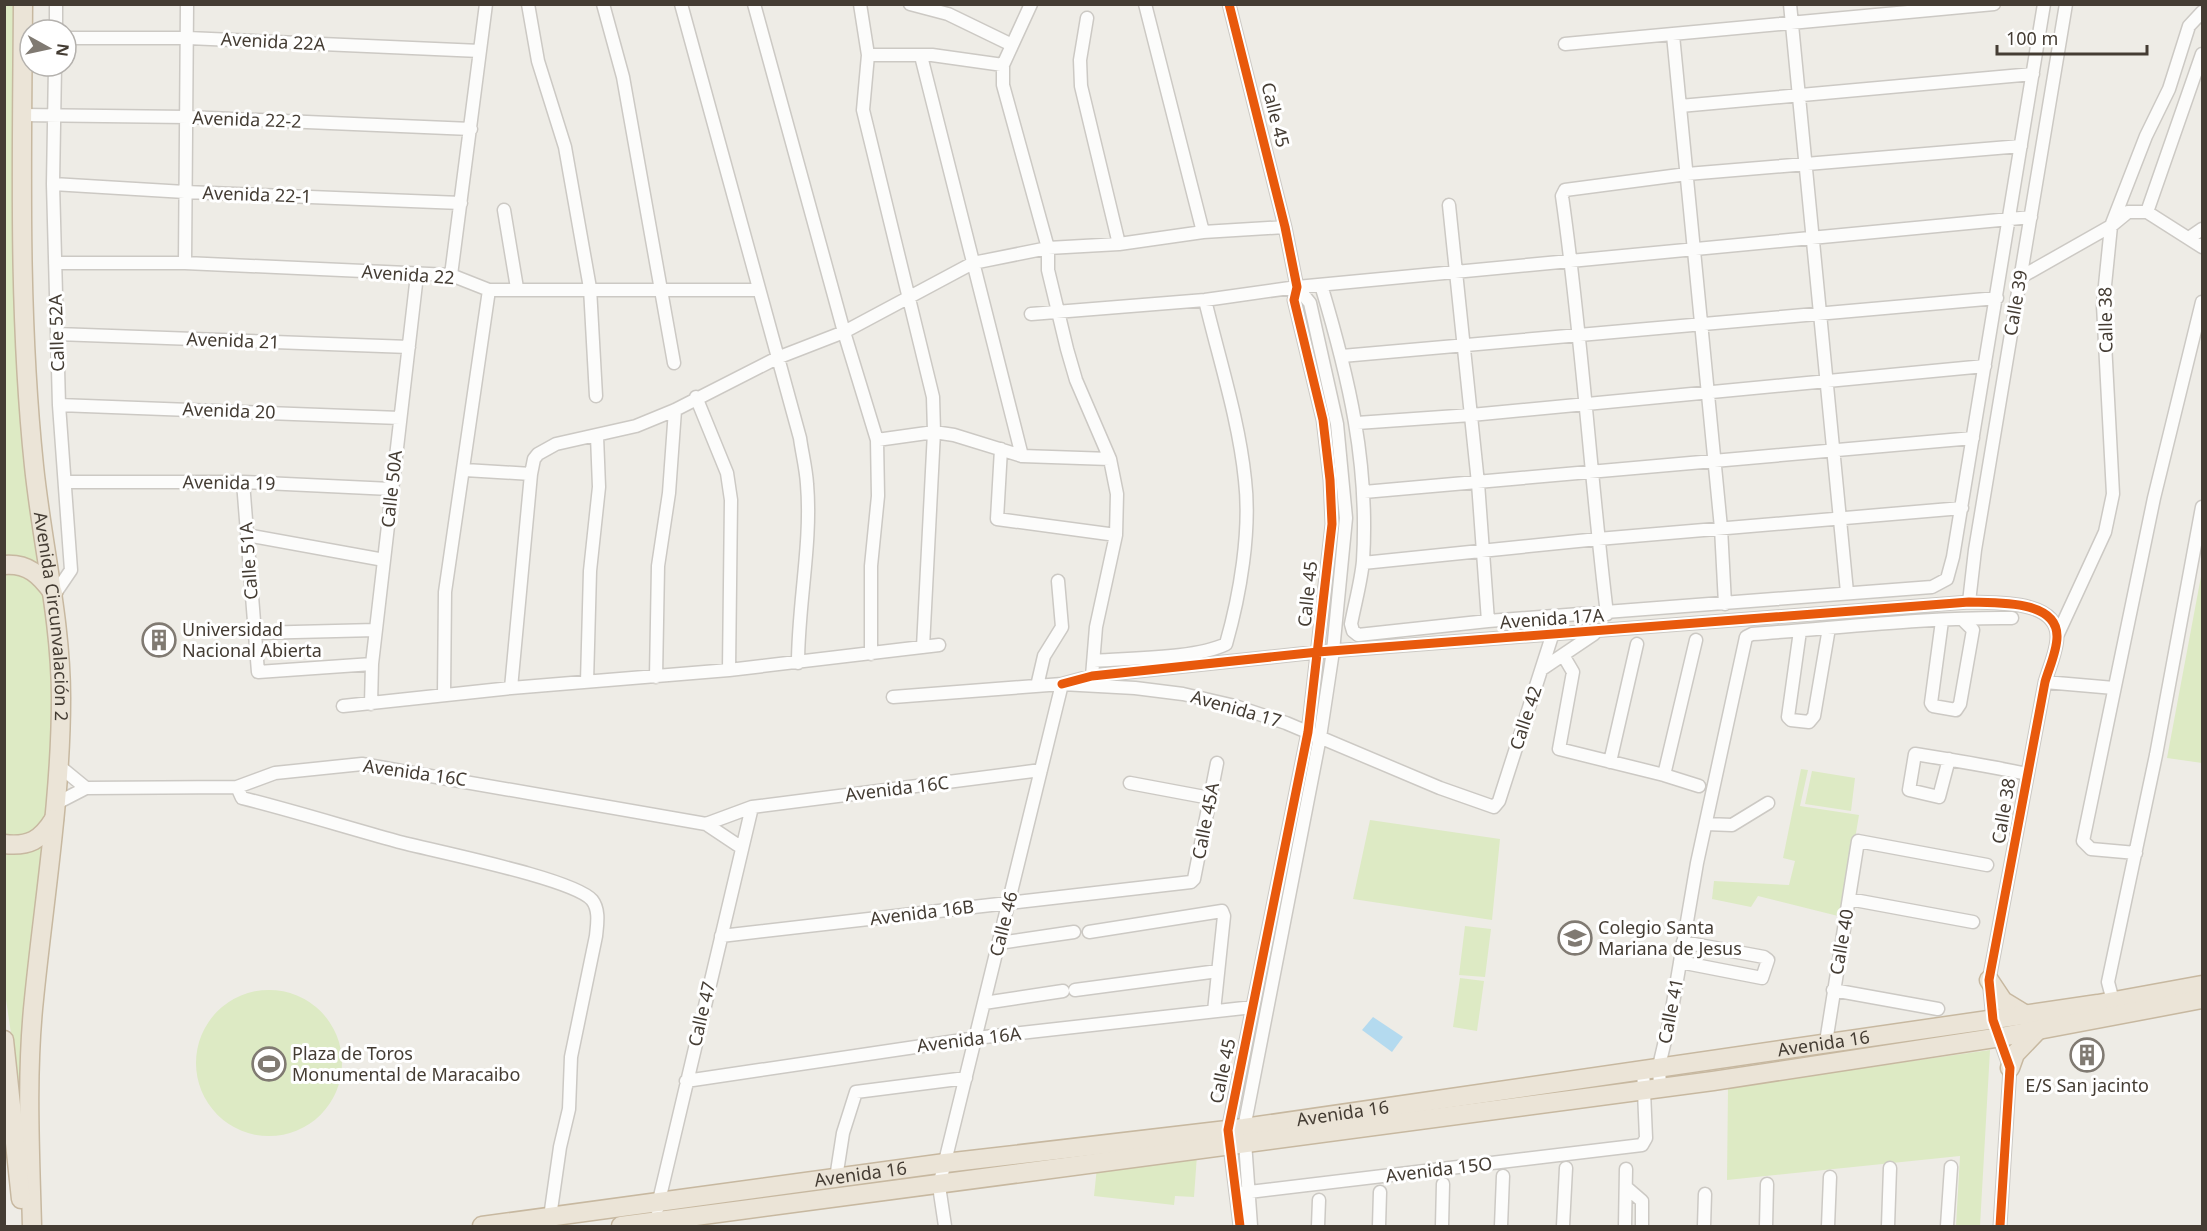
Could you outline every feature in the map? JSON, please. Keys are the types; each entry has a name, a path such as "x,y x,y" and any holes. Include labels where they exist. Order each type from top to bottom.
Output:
{"highway":[{"name":"Avenida Circunvalación 2","path":"23,4 22,250 34,455 54,595 61,690 55,811 33,1002 29,1113 32,1227"},
{"path":"4,566 21,566 35,572 54,595"},
{"path":"4,844 24,846 32,843 46,832 55,811"},
{"path":"1989,980 2003,1000 2026,1015"},
{"name":"Avenida 16","path":"621,1227 939,1186 1651,1067 1993,1020 2202,985"},
{"name":"Avenida 16","path":"482,1227 945,1163 1237,1138 1652,1089 2038,1030 2202,999"},
{"path":"2010,1068 2015,1054 2038,1030"},
{"path":"4,1040 14,1115 21,1227"}],"street":[{"path":"185,263 187,4"},
{"path":"451,274 486,4"},
{"path":"528,4 538,61 565,147 590,288 596,396"},
{"path":"603,4 622,77 674,363"},
{"path":"681,4 800,438 807,484 798,663"},
{"path":"754,4 844,333 877,440 878,496 871,566 872,654"},
{"path":"860,4 868,55 862,110 907,300 933,397 934,432 923,647"},
{"path":"910,4 948,14 1012,45"},
{"path":"1031,4 1003,65 1003,85 1048,248 1048,270 1076,380 1110,459 1117,494 1116,535 1096,627 1092,676"},
{"path":"1145,4 1203,232"},
{"name":"Calle 45","path":"1229,4 1285,227 1296,287 1294,300 1323,420 1330,480 1332,524 1308,732 1253,1007 1237,1138 1235,1194 1240,1227"},
{"path":"1790,4 1798,96 1808,163 1847,592"},
{"path":"1565,44 1994,4"},
{"path":"1321,285 1342,356 1357,423 1364,492 1363,563 1351,624 1353,631 1358,635 1488,621 1607,614 1847,592 1932,587 1947,579 1962,508 2044,4"},
{"name":"Calle 39","path":"1970,602 1974,550 2066,4"},
{"name":"Calle 38","path":"1993,1020 1989,980 2045,682 2057,636 2105,532 2113,494 2103,304 2111,226 2146,136 2169,89 2189,26 2202,12"},
{"path":"1087,18 1080,60 1081,86 1119,244"},
{"path":"1673,35 1692,250 1721,528 1725,604"},
{"name":"Avenida 22A","path":"78,38 188,38 480,51"},
{"path":"2146,212 2202,54"},
{"path":"868,55 932,55 1003,65"},
{"path":"921,56 1022,456"},
{"path":"1680,106 2032,74"},
{"name":"Calle 52A","path":"54,595 71,570 59,405 53,184 55,78"},
{"name":"Avenida 22-2","path":"22,115 187,117 471,129"},
{"path":"1607,614 1584,404 1581,336 1562,196 1565,190 1687,174 2021,146"},
{"name":"Avenida 22-1","path":"53,184 185,192 461,203"},
{"path":"1449,205 1478,483 1488,621"},
{"path":"504,210 517,288"},
{"path":"2020,277 2111,226 2128,212 2146,212 2202,247"},
{"path":"1031,314 1205,300 1296,287 2031,218"},
{"path":"511,688 531,474 534,459 538,454 556,444 636,426 675,410 777,358 844,333 973,263 1048,248 1119,244 1203,232 1285,227"},
{"path":"2189,238 2202,229"},
{"name":"Avenida 22","path":"55,262 185,263 417,275 451,274 489,290 660,288 758,290"},
{"name":"Calle 50A","path":"371,704 372,664 417,275"},
{"name":"Calle 45","path":"1251,1227 1249,1192 1237,1138 1320,737 1333,651 1346,518 1342,450 1310,303 1296,287"},
{"path":"444,694 445,592 465,470 489,290"},
{"path":"1342,356 1997,298"},
{"path":"1094,661 1197,652 1215,649 1226,644 1240,583 1245,482 1239,441 1205,300"},
{"path":"2136,853 2091,849 2083,841 2154,498 2202,302"},
{"name":"Avenida 21","path":"57,334 409,347"},
{"path":"1357,423 1471,415 1985,366"},
{"path":"696,398 727,472 731,500 729,670"},
{"name":"Avenida 20","path":"59,405 400,418"},
{"path":"656,677 658,566 669,494 675,410"},
{"path":"877,440 934,432 954,435 1022,456 1110,459"},
{"path":"587,682 590,571 598,488 597,436"},
{"path":"1364,492 1973,438"},
{"path":"1001,449 997,519 1116,535"},
{"path":"465,470 531,474"},
{"name":"Avenida 19","path":"66,482 243,482 392,489"},
{"name":"Calle 51A","path":"243,482 257,669 260,674 372,664"},
{"path":"2113,1001 2108,982 2136,853 2202,507"},
{"path":"1363,563 1598,539 1962,508"},
{"path":"247,535 384,560"},
{"path":"1037,686 1044,656 1062,627 1058,581"},
{"name":"Avenida 17A","path":"1062,684 1092,676 1318,652 1595,633 1970,602 2012,603 2045,613 2055,627 2057,636"},
{"path":"1828,628 1814,716 1809,722 1791,720 1788,717 1800,631 1828,628 1962,619 2012,618"},
{"path":"1942,621 1931,703 1933,706 1956,710 1960,704 1973,630 1962,619"},
{"path":"254,633 376,630"},
{"name":"Calle 41","path":"1642,1145 1646,1138 1652,1089 1651,1067 1680,962 1697,863 1746,637 1752,634 1800,631"},
{"path":"1542,669 1595,633"},
{"name":"Calle 42","path":"1499,801 1552,636"},
{"path":"1664,775 1695,640"},
{"path":"1610,762 1637,644"},
{"path":"343,706 444,694 798,663 939,645"},
{"path":"1563,654 1573,672 1559,749 1699,786"},
{"path":"2045,682 2114,688"},
{"path":"893,698 1062,684"},
{"name":"Avenida 17","path":"1062,684 1135,688 1183,694 1235,706 1308,732 1492,807 1499,801"},
{"name":"Calle 46","path":"939,1186 1062,684"},
{"path":"1948,759 2027,774"},
{"name":"Calle 45A","path":"1194,879 1217,763"},
{"name":"Avenida 16C","path":"55,811 86,788 237,787 275,773 362,764 706,824 752,807 1041,770"},
{"path":"58,765 86,788"},
{"path":"1130,783 1210,798"},
{"path":"237,787 242,798 536,876 573,888 592,901 598,918 596,936 571,1057 569,1109 560,1147 550,1217"},
{"path":"1706,824 1732,825 1768,803"},
{"name":"Calle 47","path":"666,1223 666,1200 686,1081 752,807"},
{"path":"706,824 742,848"},
{"name":"Calle 40","path":"1826,1042 1858,841 1987,865"},
{"name":"Avenida 16B","path":"721,936 1186,883 1194,879"},
{"path":"1849,899 1973,922"},
{"path":"1089,932 1222,911 1224,916 1214,1011"},
{"path":"999,943 1074,932"},
{"path":"1680,962 1759,978 1764,976 1766,958 1683,942"},
{"path":"1728,971 1733,951"},
{"path":"984,1003 1218,971"},
{"path":"1833,990 1938,1009"},
{"name":"Avenida 16A","path":"686,1081 976,1038 1253,1007"},
{"path":"1993,1020 2001,1036 2010,1068 2000,1227"},
{"path":"836,1178 843,1133 855,1092 860,1089 966,1078"},
{"name":"Avenida 15O","path":"1235,1194 1642,1145"},
{"path":"1947,1227 1952,1167"},
{"path":"1563,1227 1566,1168"},
{"path":"1888,1227 1890,1168"},
{"path":"1625,1227 1626,1169"},
{"path":"1501,1227 1503,1176"},
{"path":"1828,1227 1830,1177"},
{"path":"1442,1227 1443,1184"},
{"path":"1766,1227 1767,1184"},
{"path":"939,1186 945,1227"},
{"path":"1627,1188 1642,1201 1642,1227"},
{"path":"1379,1227 1380,1192"},
{"path":"1704,1227 1705,1194"},
{"path":"1318,1227 1319,1200"}],"green space":[{"path":"19,4 18,96 46,571 27,559 5,560 4,5"},
{"path":"10,570 37,583 43,595 50,649 52,703 48,811 35,832 22,838 4,839 4,572"},
{"path":"2202,571 2202,763 2167,758"},
{"path":"1801,769 1808,770 1800,806 1859,815 1842,917 1758,896 1751,907 1712,899 1714,881 1789,885 1795,861 1783,858"},
{"path":"1812,771 1855,778 1851,811 1805,804"},
{"path":"1370,820 1500,839 1492,920 1353,899"},
{"path":"45,840 22,1108 4,986 4,851"},
{"path":"1465,926 1491,929 1485,977 1459,975"},
{"path":"1460,978 1484,981 1477,1031 1453,1027"},
{"name":"Plaza de Toros Monumental de Maracaibo","path":"269,990 297,995 321,1011 337,1035 342,1063 337,1091 321,1115 297,1131 269,1136 241,1131 217,1115 201,1091 196,1063 201,1035 217,1011 241,995"},
{"path":"1990,1050 1980,1226 1956,1226 1960,1156 1727,1180 1728,1087"},
{"path":"1197,1155 1194,1197 1175,1196 1174,1205 1094,1196 1097,1167"}],"water":[{"path":"1373,1017 1403,1037 1392,1052 1362,1030"}],"cycle path":[{"path":"1229,4 1285,227 1297,287 1294,300 1323,420 1330,480 1332,524 1308,732 1228,1130 1240,1226"},
{"path":"1062,684 1092,676 1318,652 1969,602 2008,603 2036,609 2055,625 2057,642 2045,682 1989,980 1993,1020 2010,1068 2000,1226"}],"place":[{"name":"Universidad Nacional Abierta","path":"159,640"},
{"name":"Colegio Santa Mariana de Jesus","path":"1575,938"},
{"name":"E/S San jacinto","path":"2087,1055"},
{"name":"Plaza de Toros Monumental de Maracaibo","path":"269,1064"}]}
